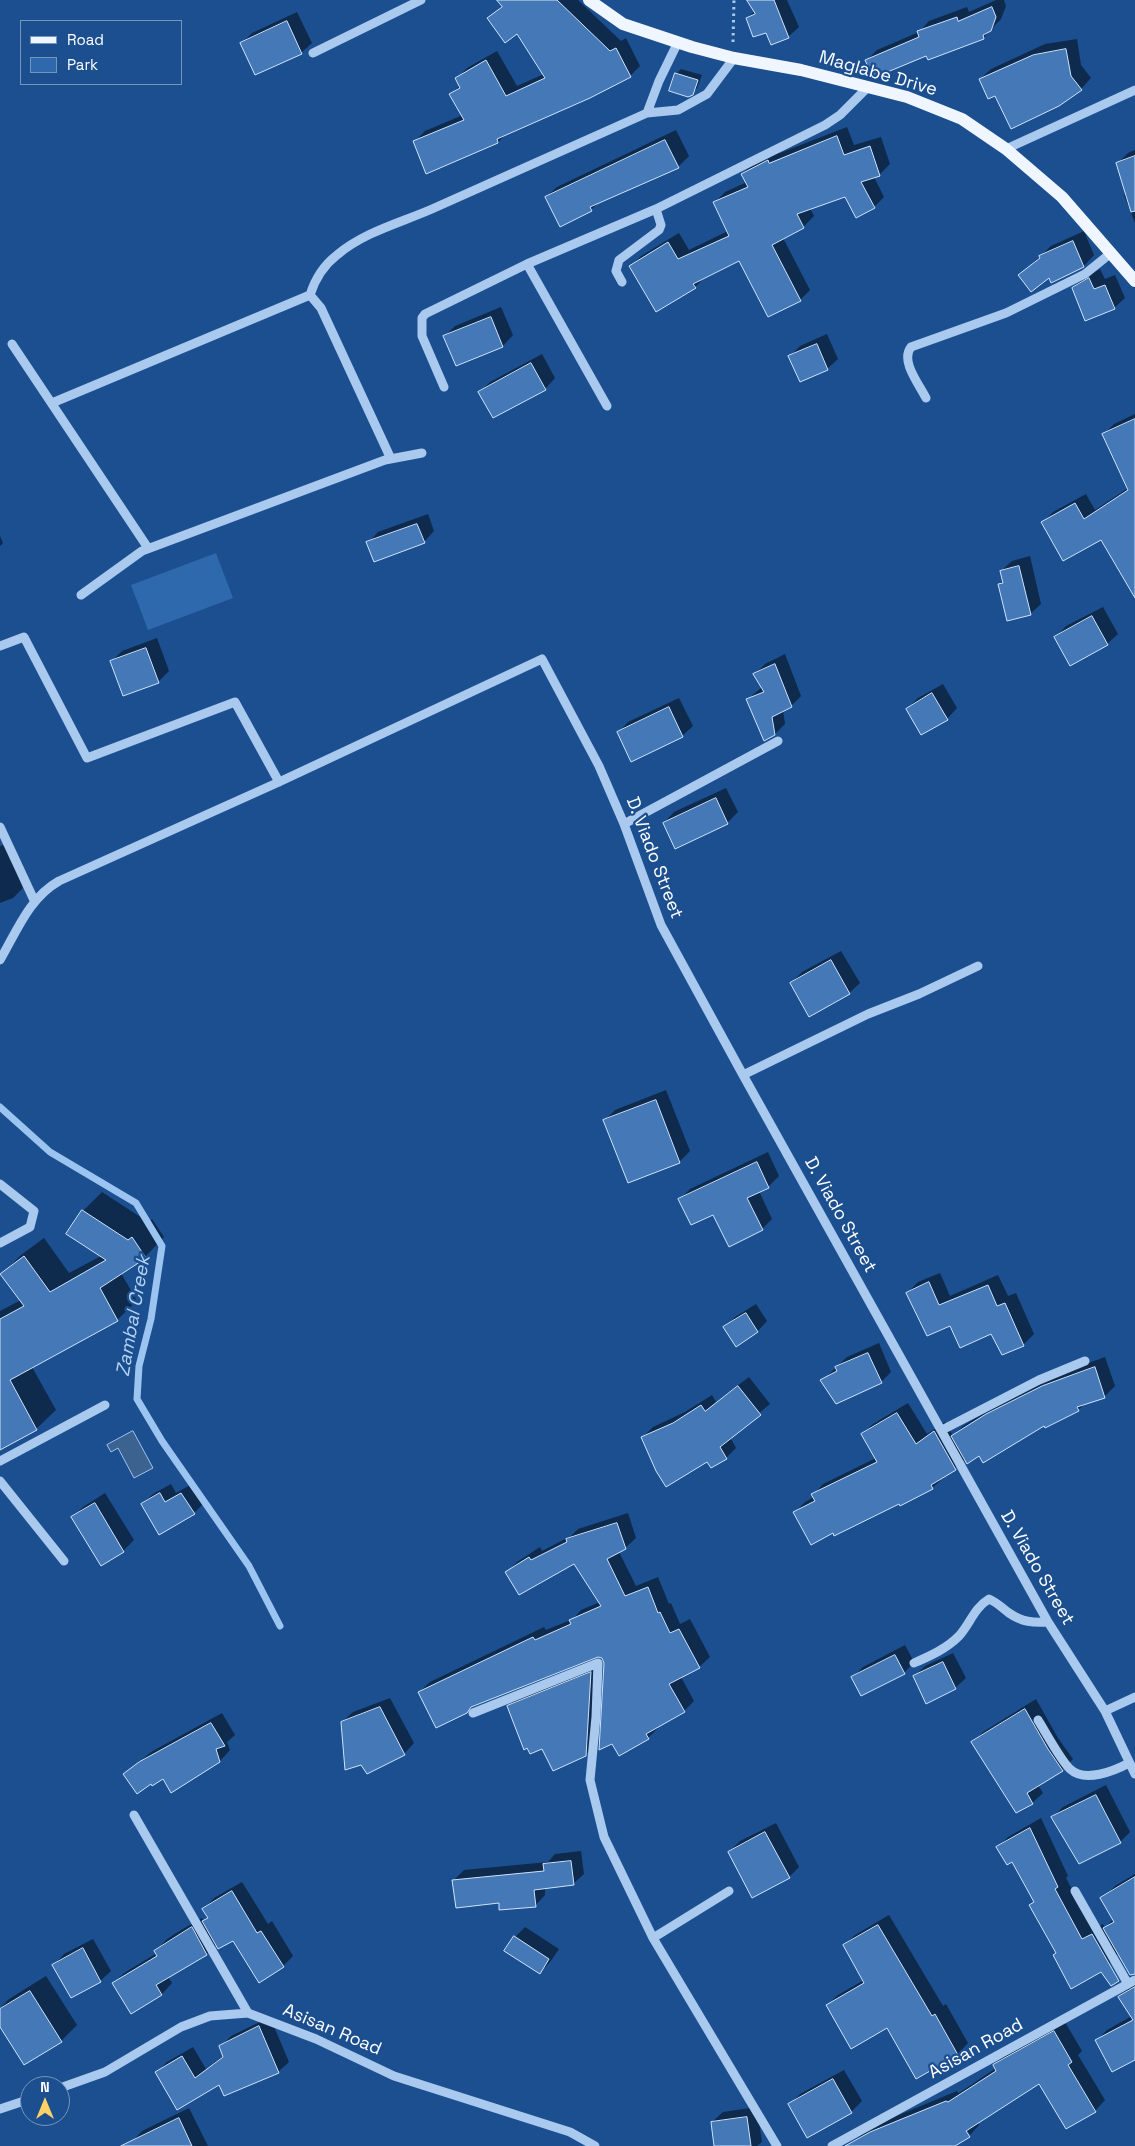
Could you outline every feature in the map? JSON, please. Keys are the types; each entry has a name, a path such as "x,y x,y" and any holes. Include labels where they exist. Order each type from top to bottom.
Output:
{"main road":[{"name":"Maglabe Drive","path":"589,0 623,24 678,42 734,58 801,70 907,97 962,119 1006,149 1062,197 1135,281"}],"street":[{"path":"312,53 421,0"},
{"path":"647,114 659,80 678,42"},
{"path":"310,295 314,282 326,264 365,236 422,213 647,114 678,110 708,94 734,58"},
{"path":"444,387 422,336 422,318 425,314 527,264 656,209 824,125 840,115 868,87"},
{"path":"1006,149 1135,90"},
{"path":"622,282 616,271 619,260 659,230 661,225 656,209"},
{"path":"926,398 907,360 907,352 911,347 1006,313 1085,274 1111,253"},
{"path":"527,264 607,406"},
{"path":"52,403 310,295"},
{"path":"310,295 321,308 391,458"},
{"path":"12,344 148,548"},
{"path":"81,595 148,548 391,458 422,453"},
{"path":"0,646 24,636 87,758 235,702 279,782 46,888 34,900 0,960"},
{"name":"D. Viado Street","path":"279,782 542,659 599,766 624,824 662,925 743,1075 1048,1622 1105,1711 1135,1774"},
{"path":"624,824 778,741"},
{"path":"0,827 34,900"},
{"path":"743,1075 868,1014 919,994 978,966"},
{"path":"0,1184 34,1211 30,1227 0,1243"},
{"path":"942,1430 1039,1380 1085,1361"},
{"path":"0,1461 105,1405"},
{"path":"0,1480 64,1561"},
{"path":"914,1663 940,1651 959,1636 978,1607 989,1599 997,1602 1019,1620 1030,1623 1048,1622"},
{"path":"473,1713 598,1663 596,1717 590,1780 604,1837 653,1938 777,2146"},
{"path":"1105,1711 1135,1697"},
{"path":"1038,1720 1070,1770 1085,1776 1119,1768 1129,1763"},
{"path":"134,1815 248,2013"},
{"path":"653,1938 729,1891"},
{"path":"1075,1891 1132,1982"},
{"name":"Asisan Road","path":"832,2146 1132,1982"},
{"name":"Asisan Road","path":"70,2084 104,2072 180,2027 210,2016 248,2013 316,2040 394,2076 570,2132 596,2146"},
{"path":"0,2109 20,2102"}],"path":[{"path":"734,0 734,58"}],"green space":[{"path":"216,553 233,598 148,630 131,585"}],"shaded area":[{"path":"133,1431 153,1468 134,1478 118,1448 111,1452 107,1445"}],"building":[{"path":"497,0 557,0 610,51 616,48 631,77 590,98 497,139 498,143 426,174 413,141 464,120 449,94 460,88 455,78 486,60 506,96 545,78 517,34 505,43 487,18 502,7"},
{"path":"747,0 774,0 789,38 771,45 766,33 753,37 746,18 755,14"},
{"path":"992,7 996,17 991,31 983,35 984,39 928,60 926,56 873,78 865,60 919,37 917,31 957,17 958,21"},
{"path":"287,21 302,54 255,75 240,43"},
{"path":"1066,49 1071,76 1082,90 1059,106 1011,129 995,96 988,99 979,79 1033,55"},
{"path":"675,73 698,80 693,95 688,97 669,91"},
{"path":"837,136 844,155 870,146 880,176 861,182 875,208 856,218 845,197 797,214 804,228 772,245 801,301 768,317 739,261 693,284 696,288 656,312 629,266 668,242 678,259 729,236 713,202 748,187 741,174 768,160 769,163"},
{"path":"665,140 679,168 590,207 592,211 560,227 545,197"},
{"path":"1135,156 1135,211 1131,212 1116,163"},
{"path":"1073,241 1084,267 1051,283 1049,278 1031,292 1018,275 1040,258 1039,256"},
{"path":"1089,278 1094,289 1105,285 1115,309 1085,321 1072,288"},
{"path":"491,317 503,347 456,366 443,336"},
{"path":"817,344 828,370 800,382 788,356"},
{"path":"531,363 546,390 493,418 478,392"},
{"path":"1135,419 1135,598 1101,540 1063,561 1041,522 1075,503 1084,519 1128,490 1102,434"},
{"path":"417,524 425,543 374,562 366,542"},
{"path":"1019,566 1031,615 1007,621 998,584 1003,583 1000,571"},
{"path":"1092,616 1108,645 1070,666 1054,637"},
{"path":"146,648 159,683 123,696 110,661"},
{"path":"775,664 792,707 772,717 775,735 764,741 746,699 764,692 753,674"},
{"path":"932,693 948,720 921,735 906,709"},
{"path":"669,707 683,737 631,762 617,732"},
{"path":"716,798 728,824 675,849 663,823"},
{"path":"831,960 850,994 809,1017 790,983"},
{"path":"656,1100 680,1163 628,1183 603,1120"},
{"path":"757,1162 769,1188 747,1198 763,1230 729,1247 713,1215 691,1225 678,1199"},
{"path":"82,1210 128,1240 132,1237 146,1258 100,1288 118,1321 10,1380 37,1430 0,1450 0,1319 24,1306 0,1274 24,1256 50,1292 106,1260 66,1234"},
{"path":"929,1282 939,1305 988,1285 997,1306 1005,1303 1024,1346 1002,1355 991,1334 960,1348 950,1326 927,1336 906,1293"},
{"path":"746,1313 758,1332 736,1347 723,1327"},
{"path":"868,1353 882,1383 836,1404 820,1380 837,1371 835,1367"},
{"path":"1095,1367 1105,1398 1077,1407 1079,1411 1045,1428 1044,1426 983,1463 979,1456 967,1464 951,1436 986,1414 1042,1386"},
{"path":"738,1386 761,1415 720,1447 727,1459 711,1468 707,1462 666,1487 656,1471 641,1437 673,1423 701,1405 705,1411"},
{"path":"897,1413 916,1444 934,1431 956,1470 931,1485 933,1489 834,1536 833,1533 811,1545 793,1512 815,1501 811,1494 877,1462 861,1434"},
{"path":"160,1493 165,1502 181,1493 195,1514 159,1535 141,1504"},
{"path":"95,1503 124,1552 101,1566 71,1517"},
{"path":"617,1523 626,1549 607,1559 625,1596 648,1587 658,1613 660,1612 670,1633 679,1629 700,1668 669,1684 685,1712 646,1734 649,1739 619,1756 612,1744 599,1750 604,1663 602,1658 598,1657 471,1707 467,1713 436,1728 418,1692 533,1637 535,1640 571,1624 569,1620 601,1606 574,1564 519,1595 505,1572 529,1557 531,1560 567,1542 566,1539"},
{"path":"895,1655 905,1674 861,1696 851,1677"},
{"path":"943,1662 956,1689 926,1704 913,1676"},
{"path":"591,1672 586,1756 553,1771 542,1749 530,1754 527,1748 524,1750 507,1706"},
{"path":"380,1707 405,1755 367,1774 361,1765 345,1770 341,1722"},
{"path":"1025,1709 1063,1771 1027,1793 1033,1804 1016,1813 971,1742"},
{"path":"211,1723 225,1746 216,1749 220,1762 171,1793 163,1779 152,1786 151,1784 137,1794 123,1774 139,1762"},
{"path":"1096,1795 1121,1843 1079,1864 1051,1817"},
{"path":"1030,1828 1058,1887 1055,1889 1082,1939 1092,1934 1119,1981 1111,1986 1101,1972 1071,1989 1053,1955 1056,1953 1029,1905 1034,1902 1012,1862 1007,1865 996,1847"},
{"path":"765,1832 790,1878 752,1898 728,1852"},
{"path":"571,1861 574,1885 534,1890 536,1907 499,1910 499,1903 456,1908 452,1880 544,1871 543,1864"},
{"path":"1135,1877 1135,1974 1130,1975 1103,1928 1114,1922 1100,1898"},
{"path":"232,1891 257,1933 261,1931 284,1967 259,1983 233,1941 218,1949 202,1921 208,1918 202,1909"},
{"path":"878,1925 932,2016 935,2014 958,2055 916,2079 887,2028 851,2049 826,2005 864,1983 843,1945"},
{"path":"192,1927 207,1955 156,1985 162,1995 131,2014 112,1983 157,1956 154,1951"},
{"path":"514,1936 549,1959 540,1974 504,1951"},
{"path":"83,1948 101,1982 71,1998 52,1965"},
{"path":"1135,1987 1135,2060 1112,2072 1095,2040 1133,2020 1118,1997"},
{"path":"30,1991 62,2042 24,2065 0,2027 0,2009"},
{"path":"259,2026 279,2073 224,2096 219,2085 177,2110 155,2072 182,2056 195,2078 223,2057 219,2046"},
{"path":"1054,2031 1072,2062 1068,2065 1096,2112 1066,2129 1039,2084 966,2131 970,2137 955,2146 845,2146 870,2132 946,2101 948,2102 996,2071 993,2065"},
{"path":"833,2079 852,2113 807,2138 788,2104"},
{"path":"747,2117 751,2146 714,2146 711,2122"},
{"path":"179,2118 192,2146 121,2146"}],"waterway":[{"name":"Zambal Creek","path":"0,1107 50,1152 136,1203 162,1246 151,1319 139,1366 137,1399 162,1441 249,1566 280,1626"}]}
